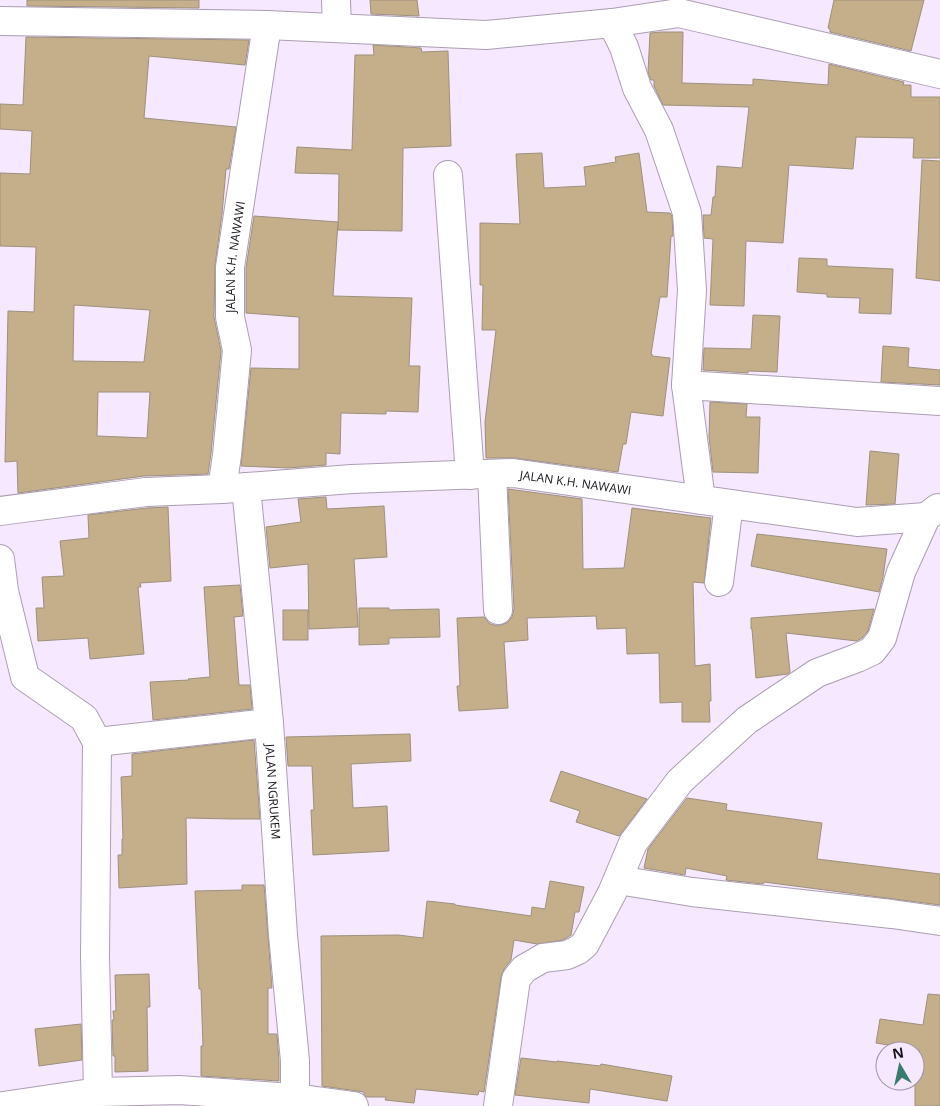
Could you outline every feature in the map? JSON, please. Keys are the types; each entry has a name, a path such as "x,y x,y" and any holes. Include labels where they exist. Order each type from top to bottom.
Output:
{"street":[{"path":"336,0 337,28"},
{"path":"0,21 93,11 267,25 486,35 612,23 680,6 940,74"},
{"path":"612,23 624,47 637,88 659,130 687,213 692,290 686,385 701,500"},
{"name":"JALAN K.H. NAWAWI","path":"234,488 227,455 236,350 230,318 230,267 267,25"},
{"path":"448,175 498,610"},
{"path":"686,385 940,401"},
{"name":"JALAN K.H. NAWAWI","path":"0,511 146,492 234,488 352,479 514,473 858,522 933,511"},
{"name":"JALAN NGRUKEM","path":"234,488 269,723 283,935 295,1060 294,1098"},
{"path":"719,582 729,504"},
{"path":"498,1106 516,979 524,969 543,958 567,955 585,944 612,893 633,843 680,781 747,720 817,673 872,651 882,638 901,572 933,511"},
{"path":"0,559 2,591 25,677 84,718 97,742 95,956 98,1092"},
{"path":"97,742 269,723"},
{"path":"618,880 692,892 940,921"},
{"path":"3,1106 98,1092 179,1090 294,1098 354,1106"}],"building":[{"path":"27,0 199,0 199,8 27,6"},
{"path":"370,0 417,0 419,16 371,14"},
{"path":"834,0 924,0 911,51 830,32 828,28"},
{"path":"683,32 682,83 753,85 753,79 828,85 829,64 904,82 903,85 911,85 911,97 940,97 940,158 913,158 914,138 856,137 853,169 789,165 783,243 746,241 744,306 710,305 713,239 704,238 703,215 711,215 713,197 715,197 717,166 742,168 749,107 663,105 654,86 654,80 651,80 648,72 650,33"},
{"path":"26,37 249,40 245,65 149,56 144,118 236,127 229,169 226,169 215,265 214,317 221,351 208,474 144,476 18,493 17,461 5,462 8,311 34,312 36,247 0,246 0,173 30,174 32,131 0,129 0,104 23,105","holes":["74,305 150,310 144,362 73,361","98,392 150,392 147,438 97,436"]},
{"path":"373,45 421,48 422,52 448,51 451,146 403,148 402,231 338,230 339,174 295,173 297,147 352,150 355,55 374,55"},
{"path":"542,153 544,188 586,186 584,167 616,162 615,157 639,153 647,212 670,213 672,216 673,236 671,236 667,297 660,297 651,354 652,356 670,358 663,416 631,412 626,444 623,444 618,472 515,458 486,458 485,422 496,330 482,330 483,285 480,285 480,223 520,224 516,154"},
{"path":"922,160 940,161 940,281 916,278"},
{"path":"254,216 338,222 333,296 412,298 409,366 420,366 418,412 386,411 386,414 341,413 340,454 326,453 326,465 288,468 241,466 251,368 299,369 299,317 246,313 246,268"},
{"path":"799,258 827,259 827,266 893,269 891,314 859,313 860,298 827,297 827,294 797,292"},
{"path":"753,315 780,316 777,372 748,371 748,373 703,370 704,348 751,349"},
{"path":"883,346 909,348 908,367 940,370 940,385 881,382"},
{"path":"710,402 747,404 746,417 760,417 758,473 713,472 709,437"},
{"path":"870,451 899,454 895,504 866,505"},
{"path":"508,489 582,499 583,569 624,568 632,508 711,518 704,583 693,582 695,666 710,664 710,722 682,722 682,702 660,703 659,653 627,654 626,628 597,629 596,616 527,618 528,640 504,642 508,708 459,711 457,686 460,686 457,618 484,617 490,624 498,626 507,623 512,617 514,609"},
{"path":"326,497 327,509 384,506 387,557 354,559 358,627 309,629 308,564 270,568 266,527 301,522 298,499"},
{"path":"168,507 171,581 140,583 141,587 138,587 144,654 90,659 88,638 38,641 36,608 44,608 42,577 64,576 60,541 89,538 88,515"},
{"path":"757,534 887,549 879,592 751,566"},
{"path":"240,585 243,616 234,617 239,685 250,685 252,709 153,720 150,682 210,677 204,587"},
{"path":"359,608 389,608 389,610 439,609 440,637 389,638 389,644 359,645"},
{"path":"874,609 868,631 857,641 786,633 790,672 788,674 756,678 751,618"},
{"path":"283,610 308,610 308,640 283,640"},
{"path":"410,734 411,761 351,764 353,808 387,806 389,851 313,855 311,810 314,810 312,766 288,766 286,737"},
{"path":"254,740 260,819 186,818 187,884 119,888 118,855 122,855 123,839 121,777 132,776 132,754"},
{"path":"561,771 647,799 619,836 576,822 580,811 550,801"},
{"path":"687,798 727,804 726,810 822,823 817,859 940,874 940,905 764,882 763,884 726,880 727,876 686,868 685,875 644,868 648,849"},
{"path":"550,881 584,887 579,912 575,912 571,935 563,940 537,944 514,940 511,960 501,977 484,1092 479,1091 478,1095 416,1089 414,1103 385,1100 386,1097 366,1097 364,1092 322,1086 321,936 398,935 423,938 427,901 531,916 532,907 545,909"},
{"path":"242,885 264,885 272,988 268,988 268,1034 277,1034 279,1081 201,1076 201,1046 203,1046 195,891 242,890"},
{"path":"149,974 150,1007 147,1007 148,1071 115,1072 112,1020 114,1020 113,1011 116,1011 115,975"},
{"path":"928,994 940,995 940,1106 915,1106 915,1091 925,1091 925,1041 876,1041 880,1019 923,1025"},
{"path":"81,1024 82,1060 39,1066 35,1029"},
{"path":"521,1058 600,1066 601,1064 672,1076 667,1101 590,1089 589,1103 515,1095"}]}
